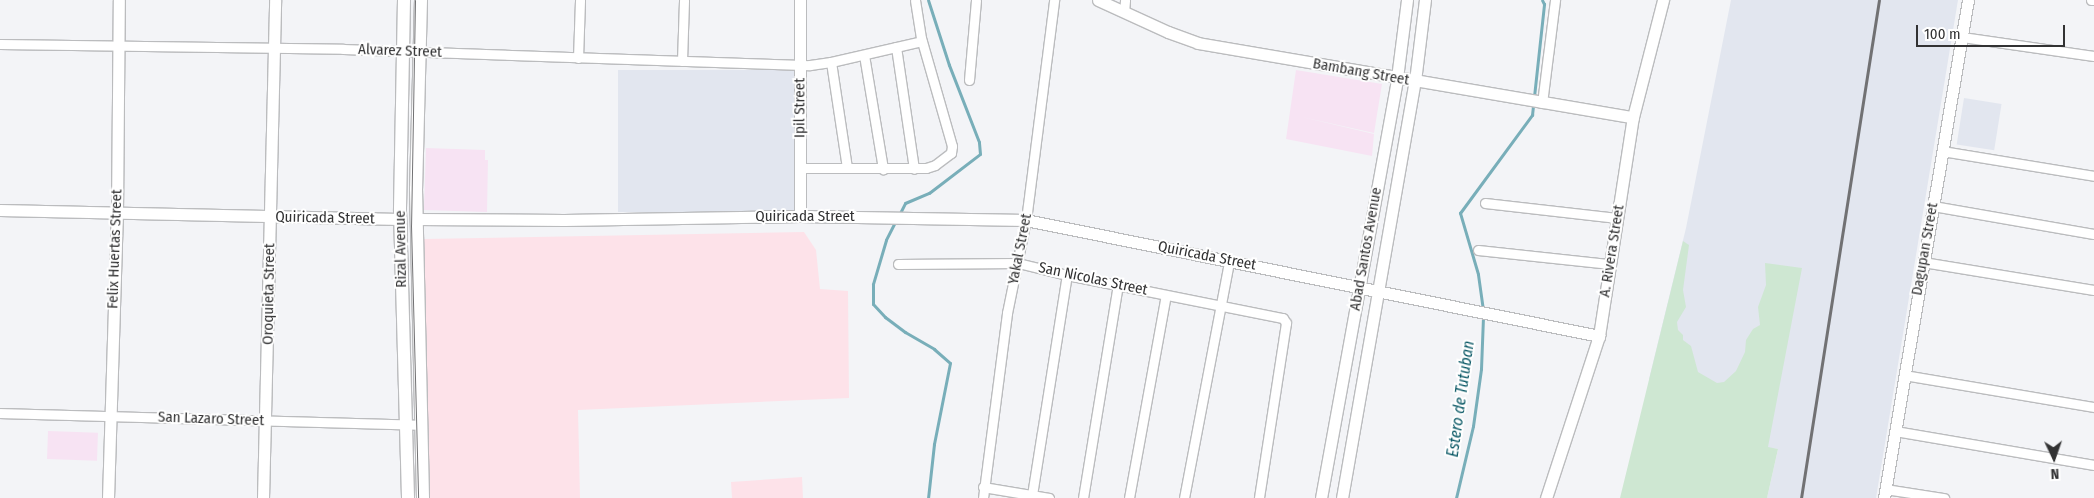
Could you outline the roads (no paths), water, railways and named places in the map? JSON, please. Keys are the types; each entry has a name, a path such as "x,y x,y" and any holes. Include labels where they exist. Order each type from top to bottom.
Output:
{"main road":[{"name":"Rizal Avenue","path":"404,0 400,219 408,498"},
{"name":"Rizal Avenue","path":"421,0 416,219 423,498"},
{"path":"400,189 416,189"}],"street":[{"name":"Felix Huertas Street","path":"108,498 109,415 117,212 119,0"},
{"name":"Oroquieta Street","path":"263,498 275,0"},
{"path":"578,58 580,0"},
{"path":"682,61 684,0"},
{"name":"Ipil Street","path":"800,0 800,216"},
{"path":"800,168 914,169 935,165 951,154 952,146 922,41 915,0"},
{"path":"969,80 976,0"},
{"name":"Yakal Street","path":"983,498 1007,312 1026,220 1054,0"},
{"name":"Bambang Street","path":"1098,0 1198,43 1535,102 1633,117"},
{"path":"1124,12 1126,0"},
{"name":"Abad Santos Avenue","path":"1321,498 1397,78 1407,0"},
{"name":"Abad Santos Avenue","path":"1342,498 1415,81 1425,0"},
{"path":"1535,102 1555,0"},
{"name":"A. Rivera Street","path":"1546,498 1599,336 1633,117 1663,0"},
{"name":"Dagupan Street","path":"1885,493 1968,0"},
{"path":"1962,37 2094,56"},
{"name":"Alvarez Street","path":"0,44 403,51 800,64 832,62 922,41"},
{"path":"896,47 914,169"},
{"path":"864,55 883,169"},
{"path":"832,62 847,168"},
{"path":"1942,151 2094,176"},
{"path":"1485,203 1617,218"},
{"path":"1932,206 2094,234"},
{"name":"Quiricada Street","path":"0,210 400,219 564,220 800,216 1026,220 1599,336"},
{"path":"1478,250 1610,264"},
{"path":"1184,498 1228,260"},
{"path":"1923,262 2094,290"},
{"name":"San Nicolas Street","path":"898,264 1018,263 1067,275 1286,320 1259,498"},
{"path":"1032,495 1067,275"},
{"path":"1083,498 1118,285"},
{"path":"1130,498 1166,295"},
{"path":"1904,375 2094,407"},
{"name":"San Lazaro Street","path":"0,414 109,415 266,422 422,425"},
{"path":"1895,431 2094,465"},
{"path":"983,487 1049,498"},
{"path":"1885,493 1944,498"}],"waterway":[{"path":"899,215 905,203 929,193 980,154 979,142 949,65 928,0"},
{"name":"Estero de Tutuban","path":"1483,310 1478,274 1460,213 1532,115 1544,4 1542,0"},
{"path":"896,220 886,240 873,284 873,304 885,317 905,332 934,349 950,363 934,444 928,498"},
{"name":"Estero de Tutuban","path":"1456,498 1473,426 1481,369 1483,316"}],"tram line":[{"path":"415,0 411,225 418,498"}],"railway":[{"path":"1801,498 1879,0"}]}
